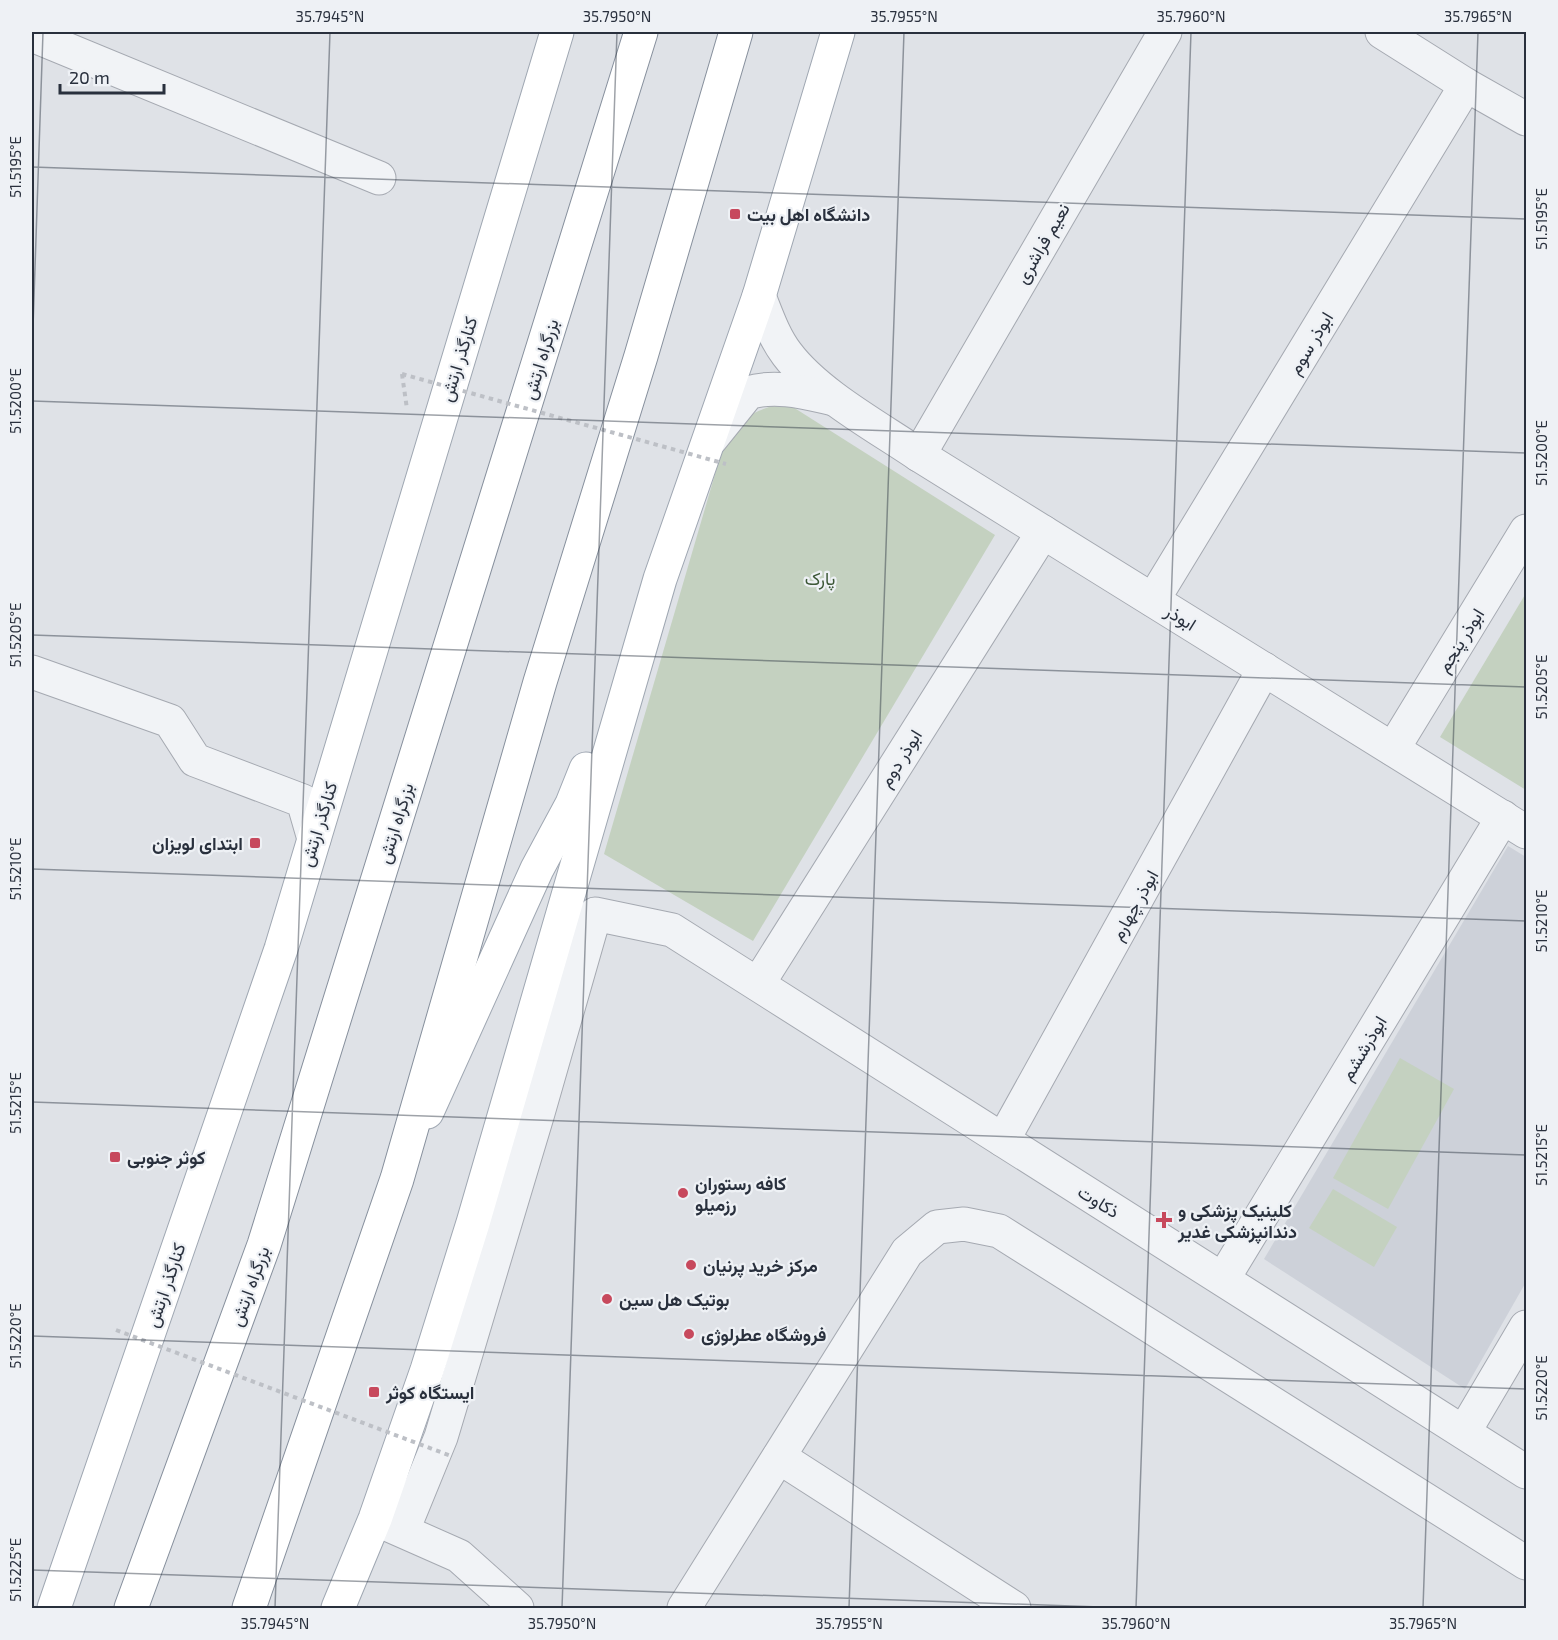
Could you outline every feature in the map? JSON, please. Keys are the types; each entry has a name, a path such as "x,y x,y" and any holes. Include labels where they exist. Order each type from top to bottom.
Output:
{"main road":[{"name":"کنارگذر ارتش","path":"54,1608 281,949 557,32"},
{"name":"بزرگراه ارتش","path":"131,1608 264,1245 641,32"},
{"path":"249,1608 397,1179 540,681 641,356 736,32"},
{"path":"397,1179 537,869 572,804 660,579 717,453 759,296 838,32"},
{"path":"338,1608 389,1525 427,1370 470,1234 660,579"}],"street":[{"name":"نعیم فراشری","path":"919,455 1165,32"},
{"path":"1382,32 1466,85 1527,119"},
{"path":"32,34 379,178"},
{"name":"ابوذر سوم","path":"1153,600 1466,85"},
{"name":"ابوذر","path":"759,296 772,331 787,355 813,381 838,400 919,455 1515,824"},
{"path":"717,453 748,393 758,390 779,390 838,400"},
{"name":"ابوذر پنجم","path":"1393,749 1527,531"},
{"name":"ابوذر دوم","path":"758,984 1043,532"},
{"name":"ابوذر چهارم","path":"1003,1140 1264,669"},
{"path":"32,672 170,722 195,760 303,801 314,839"},
{"name":"ابوذرششم","path":"1223,1279 1515,824"},
{"name":"ذکاوت","path":"389,1525 441,1437 595,914 672,930 1527,1472"},
{"path":"684,1608 907,1252 937,1227 964,1224 999,1231 1522,1552"},
{"path":"1464,1432 1527,1327"},
{"path":"779,1457 1014,1608"},
{"path":"389,1525 459,1556 518,1608"}],"path":[{"path":"407,414 402,374 717,453"},
{"path":"116,1330 451,1456"}],"shaded area":[{"path":"1508,846 1526,857 1526,1282 1465,1389 1264,1259"}],"green space":[{"name":"پارک","path":"785,402 995,535 753,941 604,854 725,440 738,425 751,415"},
{"path":"1526,593 1526,790 1440,737"},
{"path":"1400,1058 1454,1089 1388,1209 1333,1178"},
{"path":"1333,1189 1397,1227 1374,1267 1309,1228"}],"place":[{"name":"دانشگاه اهل بیت","path":"735,214"},
{"name":"ابتدای لویزان","path":"255,843"},
{"name":"کوثر جنوبی","path":"115,1157"},
{"name":"کافه رستوران رزمیلو","path":"683,1193"},
{"name":"کلینیک پزشکی و دندانپزشکی غدیر","path":"1164,1220"},
{"name":"مرکز خرید پرنیان","path":"691,1265"},
{"name":"بوتیک هل سین","path":"607,1299"},
{"name":"فروشگاه عطرلوژی","path":"689,1334"},
{"name":"ایستگاه کوثر","path":"374,1392"}]}
